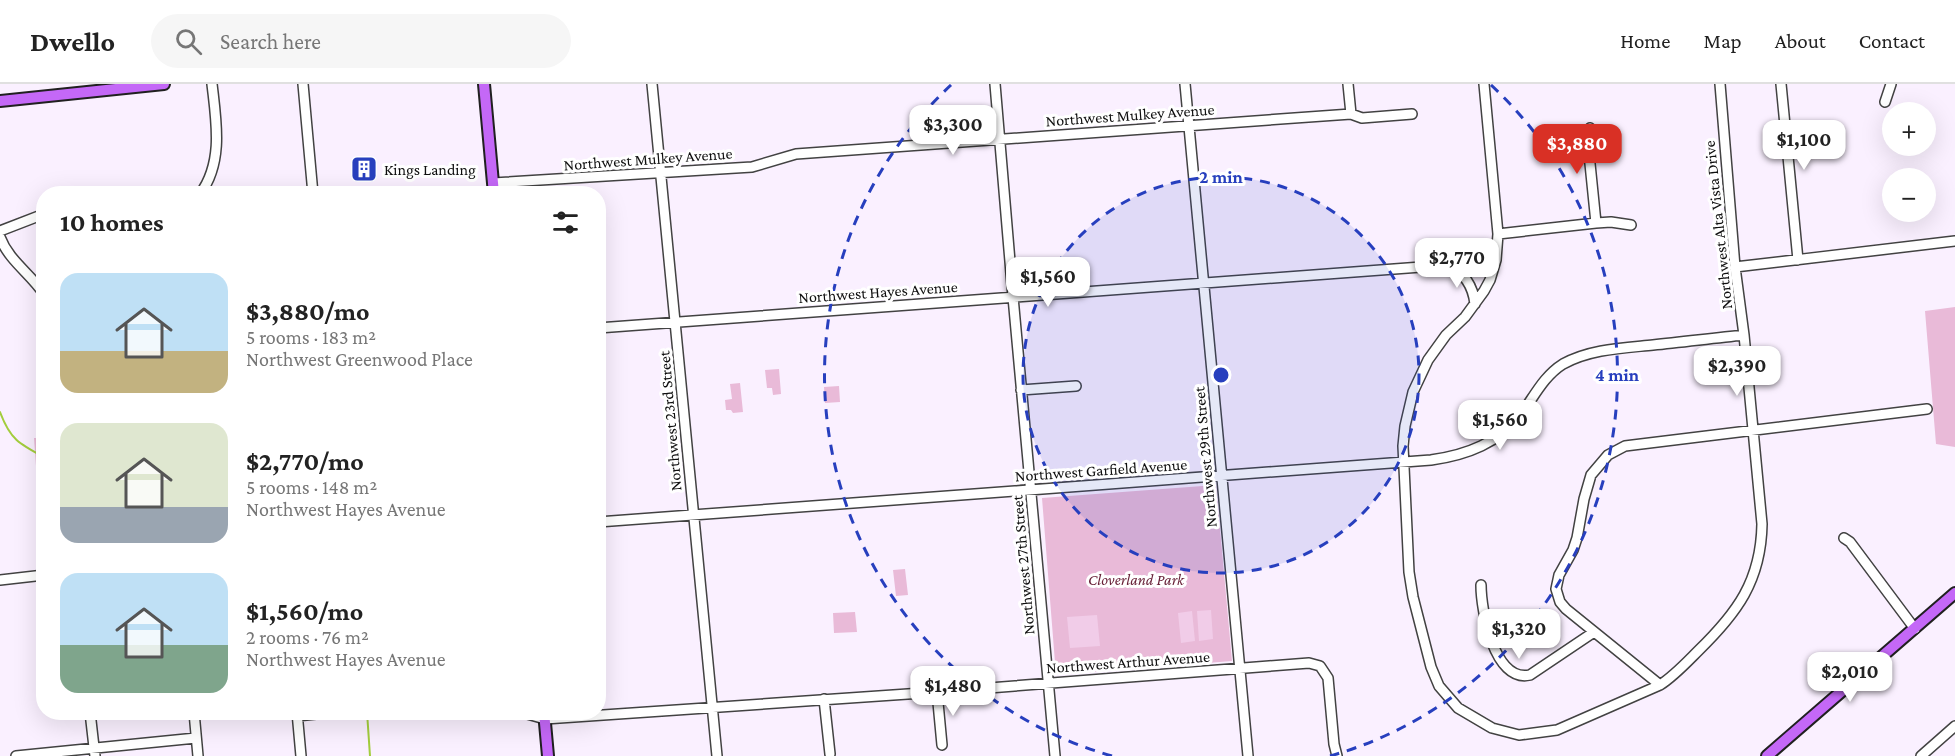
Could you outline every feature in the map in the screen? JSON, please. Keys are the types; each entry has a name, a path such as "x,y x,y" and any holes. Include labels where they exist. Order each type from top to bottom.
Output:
{"main road":[{"path":"0,101 94,88 164,84"},
{"path":"484,84 494,186"},
{"path":"1767,756 1953,598"},
{"path":"545,720 548,756"}],"street":[{"path":"206,186 217,143 213,84"},
{"path":"303,84 312,186"},
{"name":"Northwest 23rd Street","path":"652,84 717,756"},
{"name":"Northwest 27th Street","path":"995,84 1055,756"},
{"name":"Northwest 29th Street","path":"1185,84 1248,756"},
{"path":"1348,84 1351,114"},
{"name":"Northwest Alta Vista Drive","path":"1484,84 1498,234 1496,260 1490,280 1475,304 1435,350 1413,392 1404,426 1408,564 1413,597 1435,678 1448,698 1458,708 1501,732 1519,735 1557,730 1660,686 1716,634 1744,597 1755,573 1762,544 1762,524 1720,84"},
{"path":"1781,84 1798,260"},
{"path":"1885,102 1891,84"},
{"name":"Northwest Mulkey Avenue","path":"516,186 752,167 795,154 1351,114 1362,118 1412,114"},
{"path":"1590,128 1588,144 1596,224"},
{"path":"0,231 36,217"},
{"path":"1498,234 1611,222 1631,225"},
{"path":"0,237 13,260 36,284"},
{"path":"1736,267 1955,241"},
{"name":"Northwest Hayes Avenue","path":"606,327 1496,260"},
{"path":"1448,265 1463,274 1469,282 1475,304"},
{"name":"Northwest Garfield Avenue","path":"606,521 1404,462 1455,456 1475,449 1507,428 1521,414 1551,374 1578,357 1602,351 1744,335"},
{"path":"1021,390 1076,386"},
{"path":"1660,686 1566,609 1557,595 1558,575 1573,550 1588,482 1598,465 1608,455 1625,446 1927,409"},
{"path":"1844,537 1915,629"},
{"path":"0,580 36,576"},
{"path":"1481,585 1483,615 1487,631 1510,672 1518,676 1530,675 1594,632"},
{"name":"Northwest Arthur Avenue","path":"606,713 937,692 1309,663 1320,666 1328,678 1337,756"},
{"path":"937,692 942,745"},
{"path":"825,699 830,754"},
{"path":"91,720 94,752"},
{"path":"195,720 198,756"},
{"path":"298,720 301,756"},
{"path":"1921,756 1955,726"},
{"path":"16,756 94,752 196,738"}],"green space":[{"path":"1955,307 1955,447 1936,444 1925,311"},
{"path":"779,369 781,394 773,395 772,388 767,388 765,370"},
{"path":"740,383 743,412 733,413 731,410 726,410 725,400 732,399 730,384"},
{"path":"839,386 840,402 825,403 824,387"},
{"path":"34,438 36,438 36,466"},
{"name":"Cloverland Park","path":"1216,485 1232,661 1056,675 1042,498"},
{"path":"905,569 908,595 896,596 893,570"},
{"path":"855,612 857,632 834,633 833,613"}],"shaded area":[{"path":"1211,610 1213,639 1199,641 1197,611"},
{"path":"1192,611 1195,641 1181,643 1178,613"},
{"path":"1097,615 1100,646 1070,648 1067,617"}],"waterway":[{"path":"0,412 16,440 36,452"},
{"path":"368,720 370,756"}],"place":[{"name":"Kings Landing","path":"364,169"}]}
